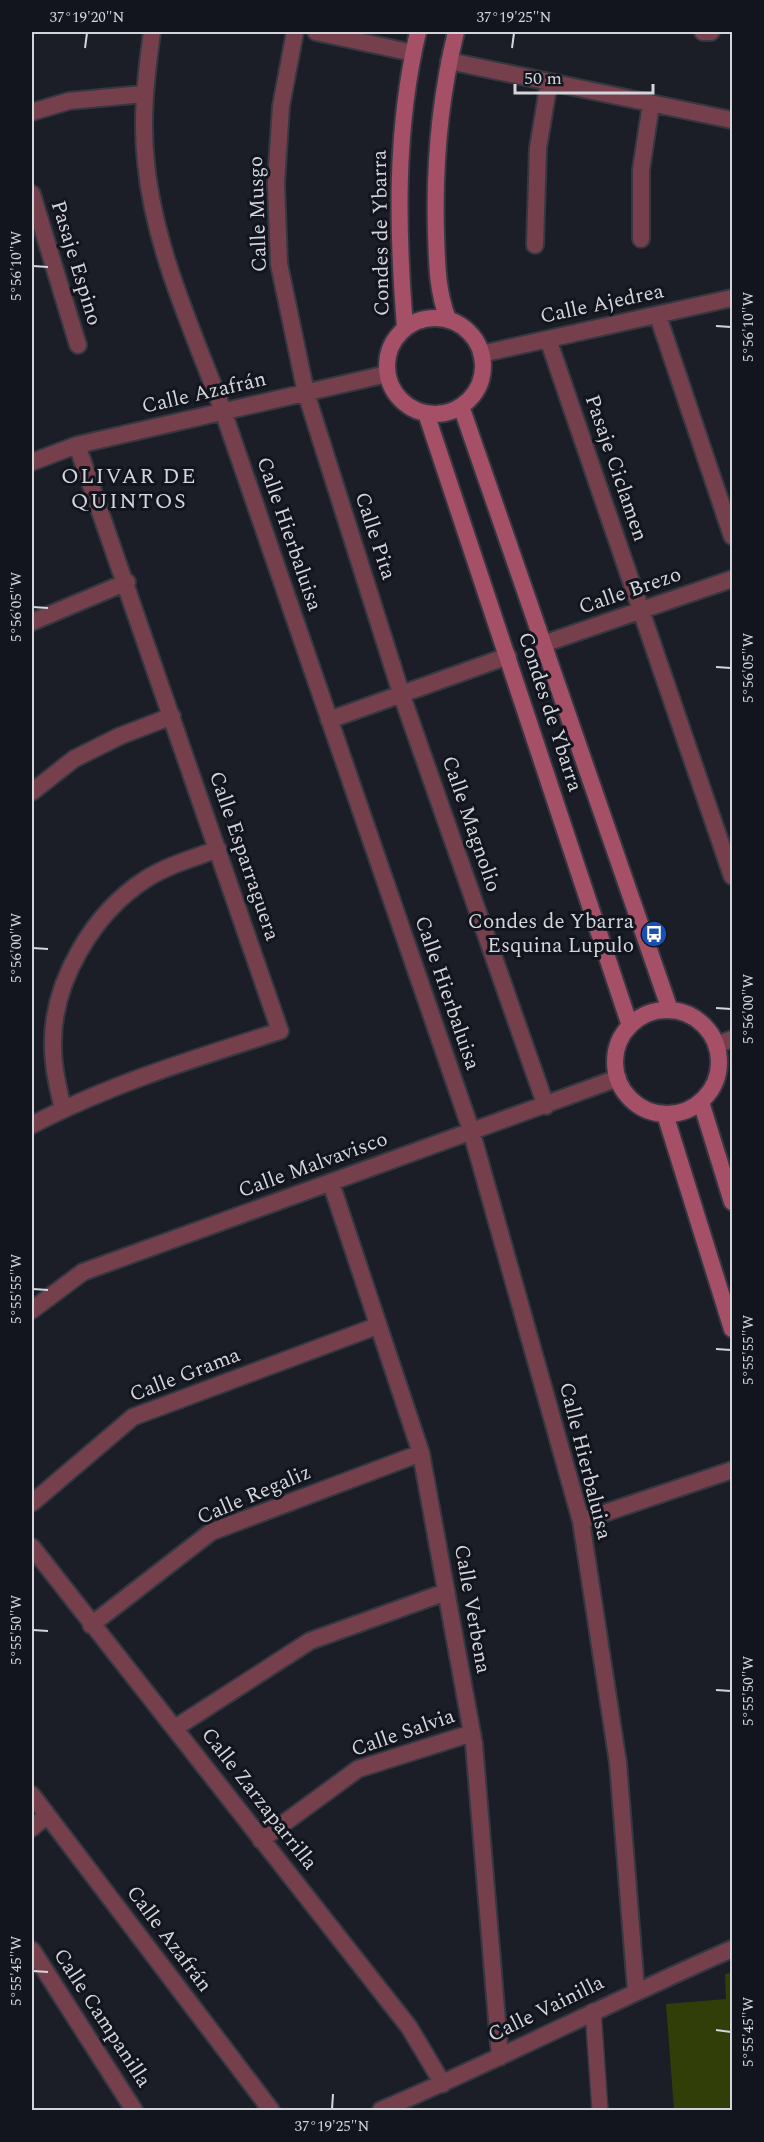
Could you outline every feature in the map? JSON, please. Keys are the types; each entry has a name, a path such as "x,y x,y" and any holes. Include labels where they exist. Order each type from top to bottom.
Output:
{"main road":[{"name":"Condes de Ybarra","path":"405,327 399,263 399,201 402,136 418,32"},
{"path":"448,319 439,296 435,187 449,61 456,32"},
{"path":"433,317 448,319 463,326 475,338 482,354 483,369 480,383 472,396 460,406 444,413 426,413 400,400 387,374 390,348 405,327 418,320 433,317"},
{"name":"Condes de Ybarra","path":"460,406 670,1010"},
{"name":"Condes de Ybarra","path":"426,413 630,1026"},
{"path":"670,1010 685,1013 698,1020 709,1031 716,1044 719,1060 717,1076 711,1090 701,1102 678,1113 665,1114 651,1112 638,1105 627,1094 618,1078 617,1052 630,1026 655,1011 670,1010"},
{"path":"701,1102 732,1202"},
{"path":"665,1114 732,1329"}],"street":[{"name":"Calle Hierbaluisa","path":"152,32 143,94 146,164 159,228 178,292 223,411 471,1130 581,1521 618,1763 636,1990"},
{"name":"Calle Musgo","path":"295,32 282,106 276,183 279,264 306,393"},
{"path":"316,32 413,54"},
{"path":"704,32 711,32"},
{"path":"449,61 732,120"},
{"path":"535,245 538,148 549,82"},
{"path":"32,112 69,101 143,94"},
{"path":"641,239 641,170 651,104"},
{"name":"Pasaje Espino","path":"32,194 78,345"},
{"name":"Calle Ajedrea","path":"482,354 732,298"},
{"path":"658,315 732,536"},
{"name":"Pasaje Ciclamen","path":"548,339 732,876"},
{"name":"Calle Azafrán","path":"32,462 77,445 387,374"},
{"name":"Calle Pita","path":"306,393 401,693"},
{"name":"Calle Esparraguera","path":"32,1125 63,1109 139,1077 280,1031 127,582 77,445"},
{"name":"Calle Brezo","path":"543,644 732,579"},
{"path":"32,622 127,582"},
{"path":"329,720 508,656"},
{"name":"Calle Magnolio","path":"401,693 546,1106"},
{"path":"32,792 74,759 120,736 172,716"},
{"path":"63,1109 52,1045 56,1015 73,962 115,906 145,880 168,868 218,849"},
{"path":"716,1044 732,1039"},
{"name":"Calle Malvavisco","path":"32,1310 83,1272 618,1078"},
{"name":"Calle Verbena","path":"331,1183 421,1453 472,1733 500,2057"},
{"name":"Calle Grama","path":"32,1503 133,1418 377,1326"},
{"name":"Calle Regaliz","path":"91,1625 211,1532 421,1453"},
{"path":"581,1521 732,1470"},
{"name":"Calle Zarzaparrilla","path":"32,1547 409,2027 442,2084"},
{"path":"175,1728 310,1641 446,1592"},
{"name":"Calle Salvia","path":"261,1840 358,1769 472,1733"},
{"name":"Calle Azafrán","path":"32,1795 271,2110"},
{"path":"32,1828 47,1815"},
{"name":"Calle Vainilla","path":"381,2110 500,2057 636,1990 732,1949"},
{"name":"Calle Campanilla","path":"32,1950 134,2110"},
{"path":"593,2011 600,2110"}],"green space":[{"path":"732,1973 732,2110 674,2110 666,2004 726,1999 725,1974"}],"place":[{"name":"Condes de Ybarra Esquina Lupulo","path":"654,934"}],"district":[{"name":"OLIVAR DE QUINTOS","path":"129,488"}]}
